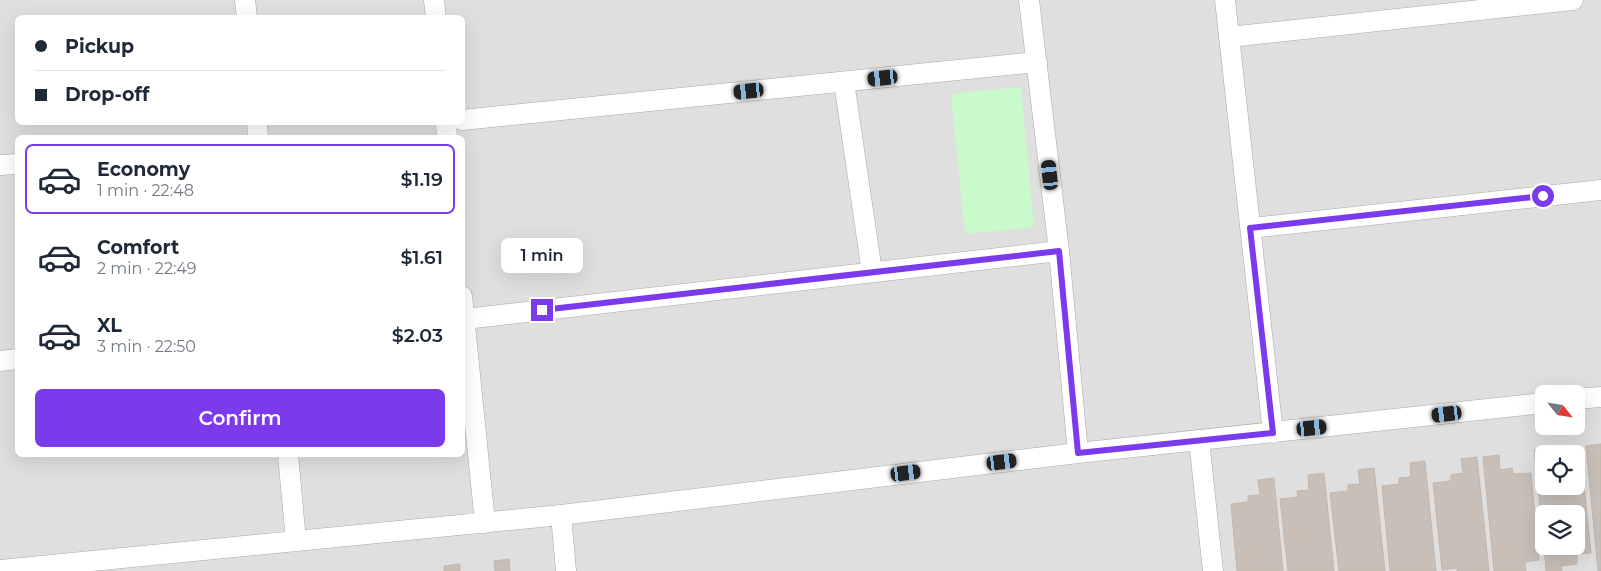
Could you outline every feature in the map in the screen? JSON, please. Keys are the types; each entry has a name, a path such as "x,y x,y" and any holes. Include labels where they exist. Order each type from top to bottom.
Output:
{"street":[{"path":"245,0 247,15"},
{"path":"434,0 436,15"},
{"path":"1030,0 1059,251 1078,453"},
{"path":"1225,0 1273,433"},
{"path":"1229,37 1573,0"},
{"path":"465,120 1037,62"},
{"path":"844,82 872,272"},
{"path":"0,166 15,164"},
{"path":"1250,228 1601,190"},
{"path":"484,522 465,319 1059,251"},
{"path":"0,360 15,359"},
{"path":"1585,398 1601,396"},
{"path":"2,570 561,515 1078,453 1535,404"},
{"path":"1199,440 1213,571"},
{"path":"288,457 296,541"},
{"path":"561,515 566,571"}],"shaded area":[{"path":"0,0 1601,0 1601,571 0,571"}],"green space":[{"path":"1021,87 1034,227 965,234 951,94"}],"building":[{"path":"1601,444 1601,571 1598,571 1586,446"},
{"path":"1499,455 1500,470 1512,468 1513,474 1531,473 1535,516 1535,555 1539,555 1539,560 1525,562 1526,571 1494,571 1483,457"},
{"path":"1477,457 1489,571 1457,571 1457,568 1442,570 1433,483 1451,481 1451,475 1463,473 1461,459"},
{"path":"1425,461 1436,571 1390,571 1382,486 1399,484 1399,478 1411,477 1410,463"},
{"path":"1374,468 1385,571 1339,571 1330,493 1348,491 1348,485 1360,484 1358,470"},
{"path":"1324,473 1334,571 1288,571 1280,499 1298,497 1297,491 1309,490 1308,475"},
{"path":"1274,478 1283,571 1237,571 1231,504 1248,502 1248,496 1260,495 1258,480"},
{"path":"1585,494 1591,553 1585,553 1585,505 1540,505 1539,495"},
{"path":"1545,555 1577,555 1577,564 1561,566 1562,571 1546,571"},
{"path":"509,559 510,571 495,571 494,561"},
{"path":"460,564 460,571 444,571 444,566"}],"route":[{"path":"542,310 1059,251 1078,453 1273,433 1250,228 1543,196"}]}
